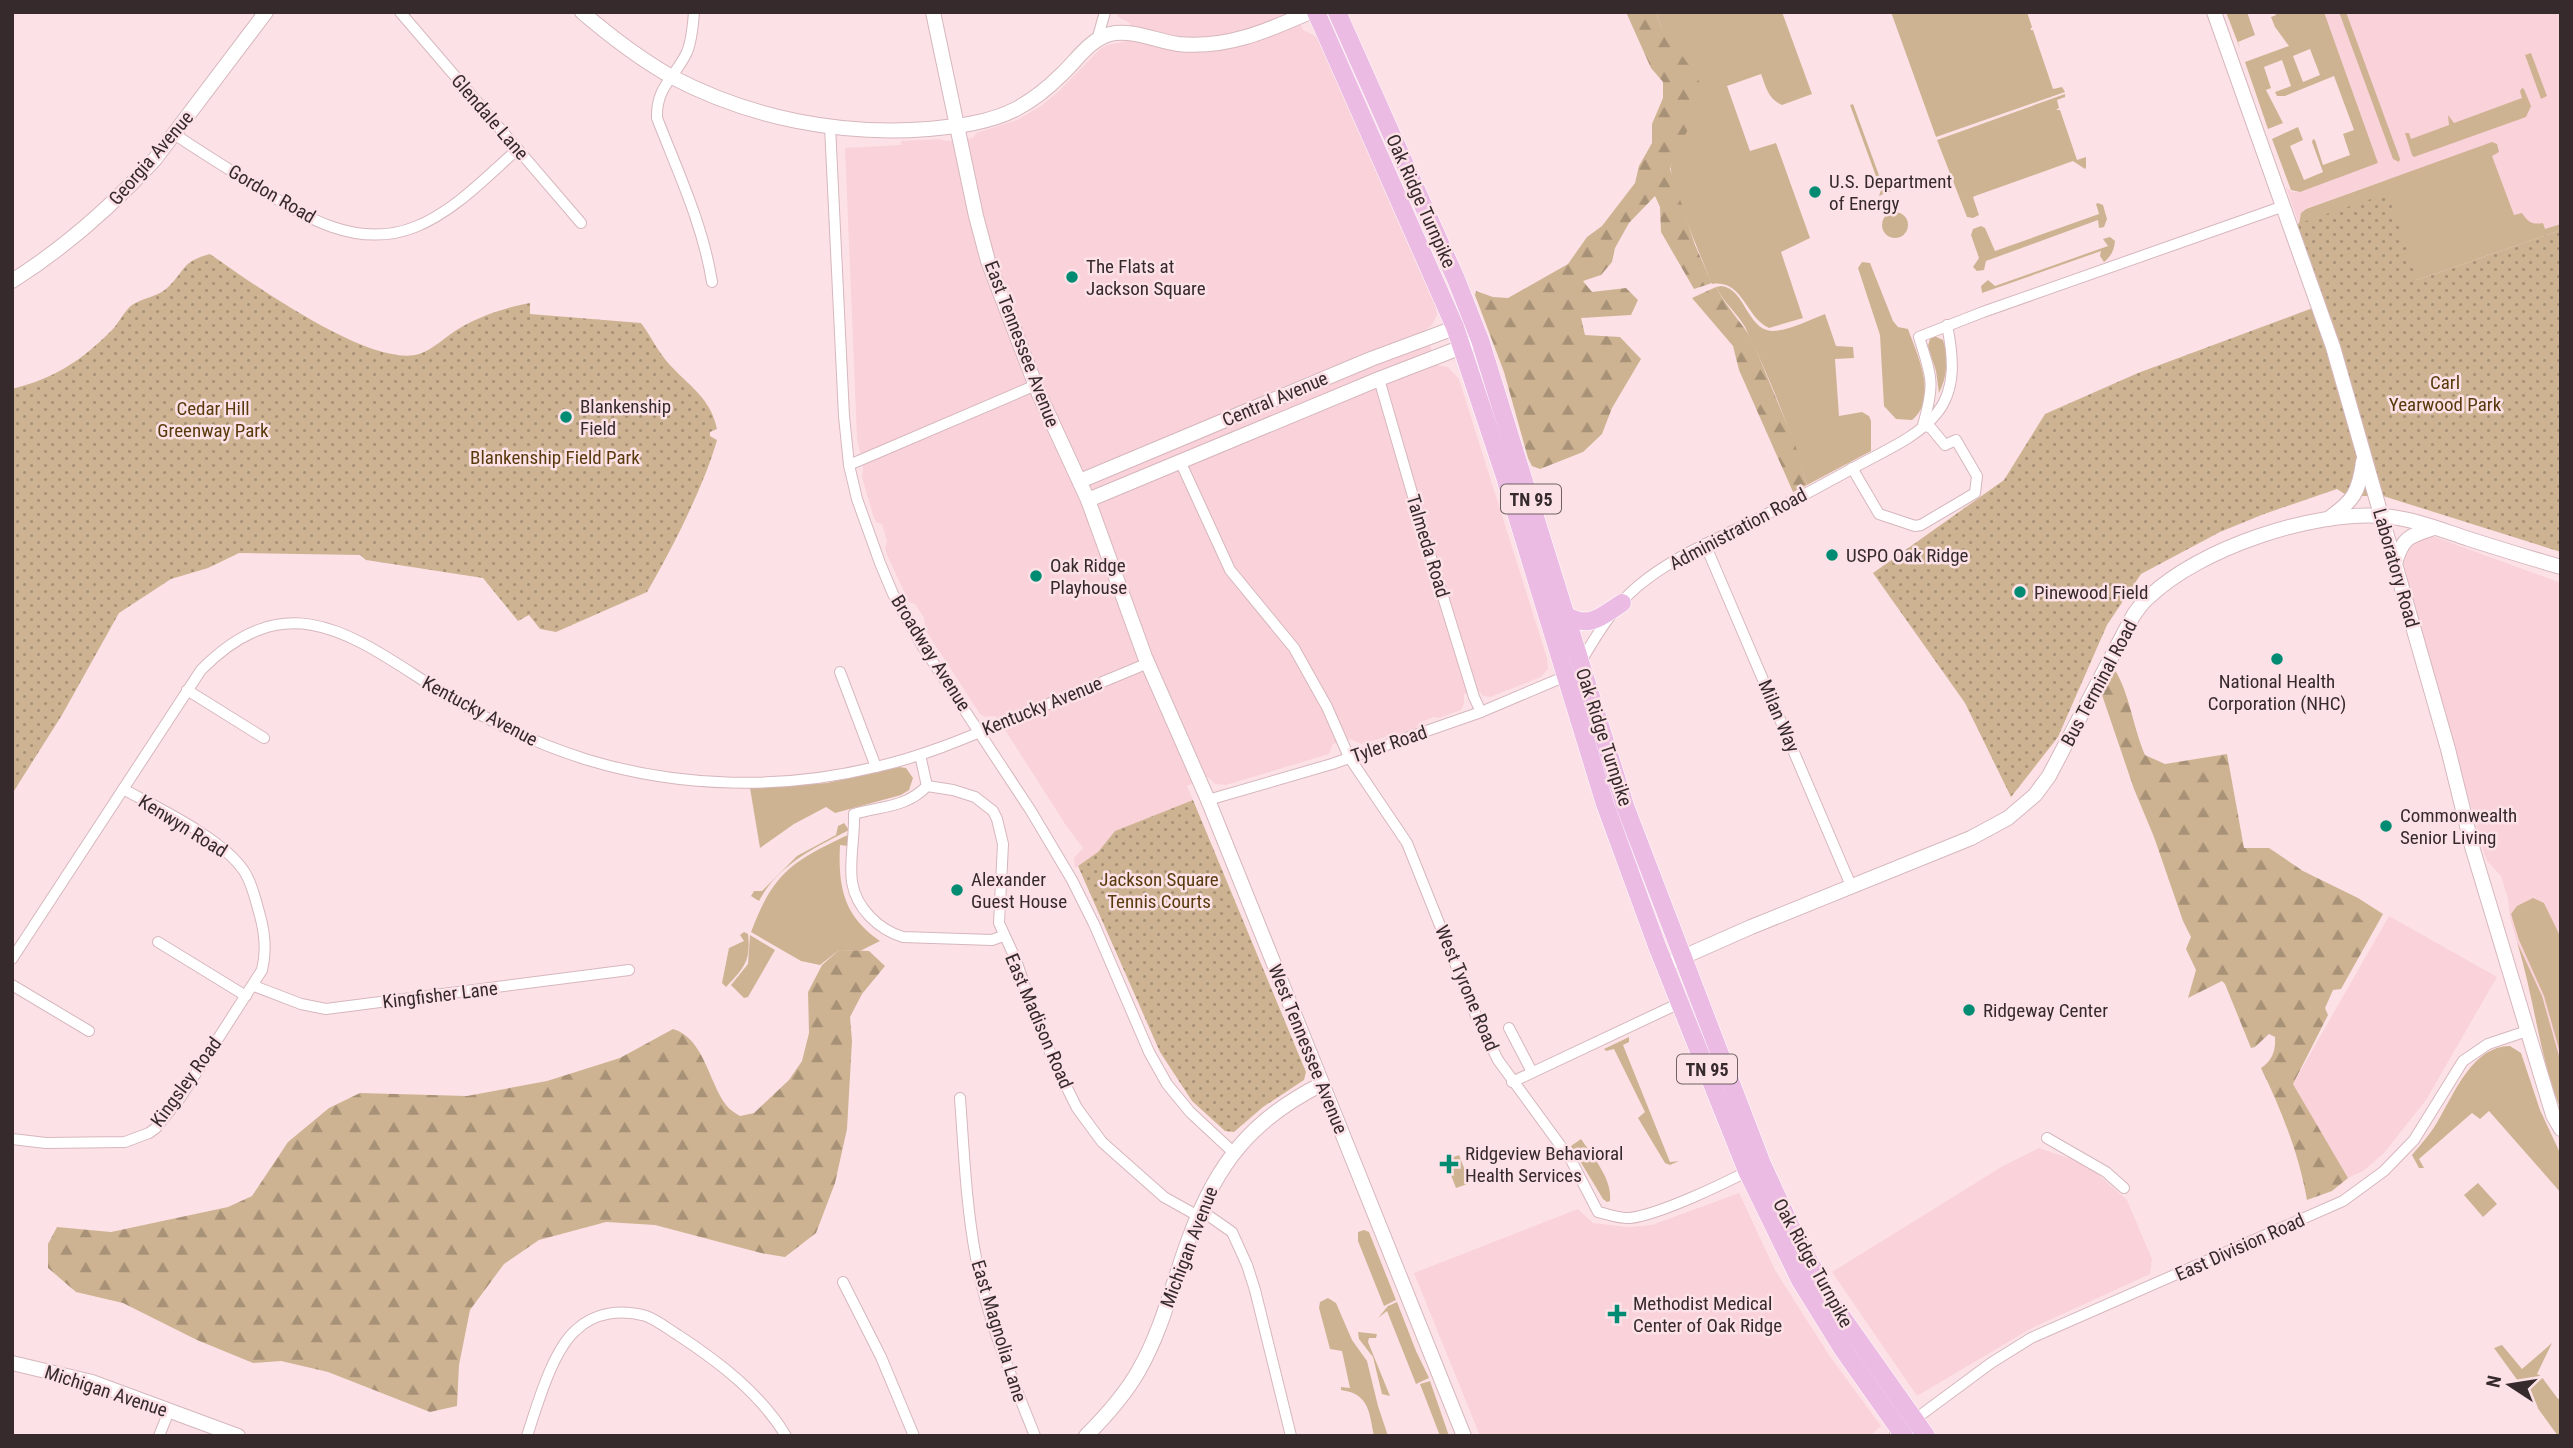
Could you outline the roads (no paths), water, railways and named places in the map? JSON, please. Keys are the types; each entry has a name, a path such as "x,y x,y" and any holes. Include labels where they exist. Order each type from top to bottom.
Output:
{"highway":[{"name":"Oak Ridge Turnpike","path":"1316,12 1455,327 1605,804 1665,965 1689,999"},
{"name":"Oak Ridge Turnpike","path":"1337,12 1456,279 1480,340 1625,806 1683,958 1689,999 1755,1168 1792,1229 1903,1430 1926,1436"},
{"path":"1567,616 1577,622 1591,621 1622,603"},
{"path":"1566,676 1580,663"}],"street":[{"name":"Georgia Avenue","path":"12,281 100,216 155,159 266,12"},
{"name":"Glendale Lane","path":"400,12 580,223"},
{"path":"582,12 608,34 671,76 733,103 796,121 890,132 957,126 993,119 1032,99 1048,87 1097,40 1121,32 1178,44 1219,44 1240,40 1310,12"},
{"path":"694,12 687,52 660,93 657,118 698,223 712,282"},
{"name":"East Tennessee Avenue","path":"933,12 988,261 1036,385 1088,500 1148,663"},
{"path":"1097,40 1105,12"},
{"name":"Laboratory Road","path":"2214,12 2333,347 2448,749 2471,842 2553,1115 2561,1129"},
{"name":"Broadway Avenue","path":"830,126 849,465 857,499 893,594 923,647 981,732 1072,880 1094,924 1149,1052 1167,1084 1190,1112 1233,1152"},
{"name":"Gordon Road","path":"174,135 304,216 331,227 377,235 414,227 455,204 518,149"},
{"path":"1852,468 1879,514 1915,526 1927,522 1971,496 1977,488 1975,470 1956,440 1945,445 1931,428 1923,425 1932,388 1931,375 1919,337 2284,206"},
{"name":"Central Avenue","path":"1080,481 1371,359 1473,321"},
{"name":"Administration Road","path":"1580,663 1603,624 1636,588 1670,562 1765,516 1852,468 1913,434 1936,414 1945,400 1950,383 1952,366 1947,325"},
{"name":"Central Avenue","path":"1088,500 1305,409 1480,340"},
{"path":"1371,359 1379,379"},
{"name":"Talmeda Road","path":"1379,379 1474,697 1482,712"},
{"path":"849,465 1036,385"},
{"path":"1296,391 1305,409"},
{"path":"1172,442 1180,461"},
{"path":"2326,520 2353,498 2360,481 2364,454"},
{"name":"West Tyrone Road","path":"1180,461 1230,570 1294,648 1327,707 1349,757 1407,843 1486,1039 1512,1082 1535,1108 1571,1160 1598,1212 1633,1217 1660,1209 1755,1168"},
{"path":"1115,466 1124,485"},
{"name":"Bus Terminal Road","path":"1665,965 1971,838 2008,818 2035,795 2049,776 2121,634 2133,616 2150,596 2196,564 2237,544 2265,534 2326,520 2381,516 2434,527 2561,567"},
{"path":"2395,564 2401,545 2410,536 2434,527"},
{"name":"Milan Way","path":"1705,544 1852,888"},
{"name":"Kentucky Avenue","path":"12,959 201,670 218,652 241,637 273,626 312,625 355,638 497,724 555,749 616,768 669,778 751,783 833,776 920,755 1148,663"},
{"name":"West Tennessee Avenue","path":"1148,663 1208,800 1464,1436"},
{"path":"840,672 876,767"},
{"name":"Tyler Road","path":"1208,800 1332,764 1482,712 1566,676"},
{"path":"187,690 264,738"},
{"path":"920,755 927,786"},
{"name":"East Madison Road","path":"1003,936 992,940 903,937 883,928 865,909 853,885 854,814 909,802 927,786 975,797 993,811 1003,844 999,923 1016,960 1032,1008 1077,1108 1102,1142 1164,1197 1198,1216 1209,1216 1231,1232 1247,1265 1291,1436"},
{"name":"Kenwyn Road","path":"123,789 215,843 244,871 262,922 267,954 254,986"},
{"path":"158,942 246,996"},
{"name":"Kingfisher Lane","path":"254,986 301,1004 326,1009 629,970"},
{"path":"12,985 89,1031"},
{"name":"Kingsley Road","path":"12,1139 46,1143 125,1142 149,1133 180,1098 254,986"},
{"path":"1512,1082 1689,999"},
{"path":"1509,1028 1532,1072"},
{"name":"East Division Road","path":"1903,1430 1991,1363 2031,1338 2343,1201 2384,1171 2414,1140 2463,1060 2488,1044 2527,1031"},
{"name":"Michigan Avenue","path":"1086,1436 1109,1412 1139,1370 1163,1317 1198,1216 1215,1179 1233,1152 1265,1119 1283,1105 1322,1084"},
{"name":"East Magnolia Lane","path":"960,1098 968,1209 976,1260 999,1342 1035,1436"},
{"path":"2048,1138 2106,1172 2123,1188"},
{"path":"843,1282 881,1357 914,1436"},
{"path":"527,1436 568,1337 585,1322 597,1316 618,1312 649,1317 713,1359 755,1395 786,1436"},
{"name":"Michigan Avenue","path":"12,1363 92,1382 238,1436"},
{"path":"159,1436 169,1411"}],"place":[{"name":"U.S. Department of Energy","path":"1815,192"},
{"name":"The Flats at Jackson Square","path":"1072,277"},
{"name":"Blankenship Field","path":"566,417"},
{"name":"USPO Oak Ridge","path":"1832,555"},
{"name":"Oak Ridge Playhouse","path":"1036,576"},
{"name":"Pinewood Field","path":"2020,592"},
{"name":"National Health Corporation (NHC)","path":"2277,659"},
{"name":"Commonwealth Senior Living","path":"2386,826"},
{"name":"Alexander Guest House","path":"957,890"},
{"name":"Ridgeway Center","path":"1969,1010"},
{"name":"Ridgeview Behavioral Health Services","path":"1449,1164"},
{"name":"Methodist Medical Center of Oak Ridge","path":"1617,1314"}],"park label":[{"name":"Carl Yearwood Park","path":"2445,393"},
{"name":"Cedar Hill Greenway Park","path":"213,419"},
{"name":"Blankenship Field Park","path":"555,457"},
{"name":"Jackson Square Tennis Courts","path":"1159,890"}]}
